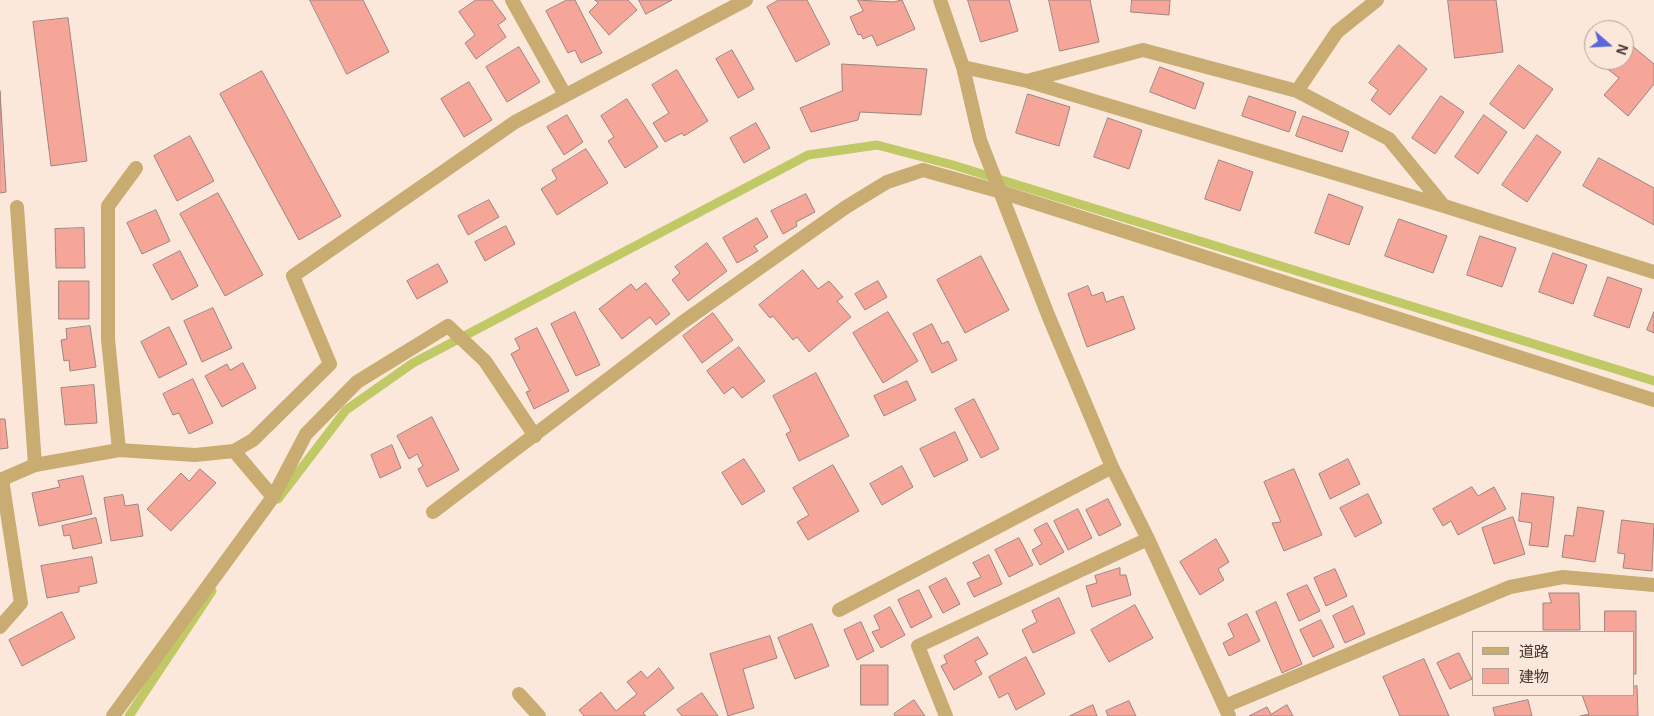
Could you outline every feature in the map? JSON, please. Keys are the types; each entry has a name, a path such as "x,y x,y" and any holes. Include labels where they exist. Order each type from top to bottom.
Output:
{"street":[{"path":"512,0 564,96"},
{"path":"0,627 21,603 1,480 35,465 119,450 195,455 234,451 253,440 330,364 292,276 515,122 746,0"},
{"path":"940,0 963,67 983,148 998,188 1112,467 1148,539 1227,711 1510,587 1563,577 1654,584"},
{"path":"1297,91 1337,32 1376,0"},
{"path":"1027,80 1143,50 1297,91 1389,140 1444,206"},
{"path":"963,67 1027,80 1444,206 1654,272"},
{"path":"119,450 108,339 108,206 136,168"},
{"path":"433,512 683,322 846,207 887,182 923,170 998,188 1654,400"},
{"path":"16,208 35,465"},
{"path":"112,716 273,497 306,434 357,382 448,326 486,361 535,436"},
{"path":"234,451 273,497"},
{"path":"839,610 1112,467"},
{"path":"946,716 918,646 1148,539"},
{"path":"519,694 539,716"}],"building":[{"path":"310,0 363,0 389,52 347,74"},
{"path":"476,0 492,0 506,19 498,25 506,37 476,59 465,43 475,35 459,12"},
{"path":"567,0 575,0 602,53 581,63 575,50 568,53 546,11"},
{"path":"595,0 628,0 637,10 609,35 589,12 598,3"},
{"path":"639,0 672,0 646,14"},
{"path":"779,0 807,0 830,44 796,62 767,7"},
{"path":"858,0 893,2 902,0 915,29 877,46 872,35 863,39 861,34 858,35 850,17 863,11"},
{"path":"968,0 1009,0 1018,31 981,42"},
{"path":"1049,0 1090,0 1099,42 1060,51"},
{"path":"1132,0 1170,0 1169,15 1131,12"},
{"path":"1448,0 1496,0 1503,52 1455,58"},
{"path":"68,18 87,161 51,166 33,22"},
{"path":"1399,45 1427,69 1390,115 1371,100 1378,90 1369,83"},
{"path":"519,47 540,82 507,102 486,67"},
{"path":"1634,47 1654,64 1654,84 1628,116 1604,95 1619,78 1609,70 1634,70"},
{"path":"732,50 754,89 738,98 716,59"},
{"path":"842,64 927,69 921,115 860,112 858,120 811,132 800,108 842,91"},
{"path":"1519,65 1553,89 1524,129 1490,104"},
{"path":"1160,67 1204,83 1195,109 1150,92"},
{"path":"677,70 708,121 684,136 682,133 665,142 653,123 669,113 652,85"},
{"path":"262,71 341,216 299,240 220,94"},
{"path":"469,82 492,120 464,137 441,99"},
{"path":"0,91 6,192 0,193"},
{"path":"1028,94 1070,107 1059,146 1016,133"},
{"path":"1249,96 1296,112 1289,132 1242,116"},
{"path":"1441,96 1464,112 1435,154 1412,138"},
{"path":"627,99 658,147 625,168 608,141 614,137 601,116"},
{"path":"567,115 583,142 564,155 547,127"},
{"path":"1484,115 1507,132 1478,174 1455,157"},
{"path":"1303,116 1349,132 1342,152 1296,136"},
{"path":"1108,118 1142,130 1129,169 1094,157"},
{"path":"756,123 770,148 744,163 730,138"},
{"path":"1537,135 1561,152 1527,202 1502,185"},
{"path":"190,136 214,181 177,201 154,156"},
{"path":"586,149 608,183 557,215 541,189 557,179 552,170"},
{"path":"1599,158 1654,188 1654,225 1583,186"},
{"path":"1219,160 1253,172 1240,211 1205,199"},
{"path":"218,193 263,275 225,296 180,214"},
{"path":"806,194 815,212 796,222 797,226 783,234 771,211"},
{"path":"1329,194 1363,207 1349,245 1315,233"},
{"path":"489,200 499,217 468,235 458,216"},
{"path":"156,210 170,241 142,254 127,223"},
{"path":"757,218 768,237 754,246 758,251 737,263 723,238"},
{"path":"1399,219 1447,236 1433,273 1385,256"},
{"path":"506,226 515,244 485,261 475,242"},
{"path":"84,228 85,268 56,268 55,229"},
{"path":"1480,236 1516,248 1502,287 1467,275"},
{"path":"707,243 727,271 688,301 672,280 680,273 675,267"},
{"path":"180,251 198,286 172,300 153,265"},
{"path":"1553,253 1587,265 1573,304 1539,292"},
{"path":"981,256 1009,310 965,333 937,280"},
{"path":"438,264 448,282 417,299 407,281"},
{"path":"803,270 818,289 829,281 843,297 837,301 851,317 809,352 797,337 793,340 773,316 770,318 759,305"},
{"path":"1608,277 1642,289 1629,328 1594,316"},
{"path":"59,281 89,281 89,319 59,319"},
{"path":"878,281 887,297 865,310 855,294"},
{"path":"646,283 670,314 656,325 650,317 622,339 599,309 631,284 636,290"},
{"path":"1088,286 1092,296 1103,292 1106,302 1123,296 1135,329 1087,347 1068,294"},
{"path":"213,308 232,348 202,362 184,321"},
{"path":"575,312 600,365 576,376 551,324"},
{"path":"888,312 918,361 883,383 853,333"},
{"path":"1654,312 1654,333 1647,330"},
{"path":"713,313 733,340 702,363 683,336"},
{"path":"932,324 942,344 948,341 957,360 932,373 913,334"},
{"path":"90,326 96,367 70,371 69,360 64,361 61,340 67,339 66,329"},
{"path":"169,327 187,364 159,378 141,342"},
{"path":"537,328 569,391 534,409 526,392 530,391 511,354 520,349 515,339"},
{"path":"739,347 765,381 742,398 733,387 724,394 707,371"},
{"path":"243,363 256,388 222,407 205,376 227,364 230,370"},
{"path":"816,373 849,436 799,461 786,434 791,431 773,396"},
{"path":"193,379 213,423 189,434 179,413 173,415 163,394"},
{"path":"907,381 916,400 884,416 874,396"},
{"path":"94,385 97,423 65,425 61,388"},
{"path":"974,399 999,449 981,458 955,409"},
{"path":"432,417 459,470 427,487 418,469 423,466 417,454 409,459 397,436"},
{"path":"0,419 5,419 8,448 0,449"},
{"path":"955,432 968,460 934,477 920,449"},
{"path":"392,445 401,468 380,478 371,455"},
{"path":"744,459 765,491 742,505 722,473"},
{"path":"1348,459 1360,484 1330,499 1319,474"},
{"path":"833,465 859,511 808,540 797,522 809,515 793,488"},
{"path":"902,466 913,487 882,505 870,484"},
{"path":"200,469 216,483 171,531 147,509 181,473 189,481"},
{"path":"1294,469 1322,535 1284,551 1272,523 1281,522 1264,482"},
{"path":"83,476 92,514 39,526 32,493 60,487 58,481"},
{"path":"1472,487 1478,496 1494,487 1506,509 1458,535 1451,521 1443,526 1433,509"},
{"path":"1522,493 1554,497 1548,547 1529,545 1532,523 1519,521"},
{"path":"1368,494 1382,523 1355,537 1340,508"},
{"path":"123,495 125,506 138,504 143,536 111,541 104,498"},
{"path":"1108,499 1121,525 1099,536 1086,510"},
{"path":"1578,507 1604,511 1595,562 1562,557 1565,535 1573,536"},
{"path":"1078,509 1092,538 1068,550 1054,521"},
{"path":"1513,517 1525,554 1494,564 1482,528"},
{"path":"96,518 102,543 73,549 70,535 64,536 62,526"},
{"path":"1622,520 1654,524 1652,571 1623,568 1625,554 1618,553"},
{"path":"1047,523 1064,552 1040,565 1032,550 1042,544 1034,530"},
{"path":"1019,538 1033,565 1009,577 995,550"},
{"path":"1216,539 1229,562 1218,569 1224,580 1200,595 1180,562"},
{"path":"989,555 1002,584 974,597 967,583 981,577 973,563"},
{"path":"92,557 97,583 79,587 79,592 47,598 41,566"},
{"path":"1120,568 1120,575 1126,575 1131,595 1092,607 1086,586 1097,583 1095,576"},
{"path":"1335,569 1347,596 1326,606 1314,578"},
{"path":"946,578 960,604 943,613 929,587"},
{"path":"1307,585 1320,611 1299,621 1287,594"},
{"path":"919,590 932,617 911,628 898,600"},
{"path":"1549,593 1579,593 1580,630 1543,630 1543,603 1551,603"},
{"path":"1059,598 1075,633 1033,653 1022,630 1037,622 1032,611"},
{"path":"1276,602 1302,664 1282,673 1256,612"},
{"path":"1135,605 1153,638 1109,662 1091,630"},
{"path":"1353,606 1365,634 1345,643 1333,616"},
{"path":"890,607 905,635 881,648 872,632 880,629 874,616"},
{"path":"1605,611 1636,611 1636,674 1634,674 1634,631 1605,631"},
{"path":"62,612 75,638 22,666 9,640"},
{"path":"1247,614 1260,641 1229,656 1223,643 1234,637 1228,624"},
{"path":"1321,620 1334,647 1313,657 1300,630"},
{"path":"861,622 874,651 857,660 844,630"},
{"path":"812,624 829,666 795,679 778,638"},
{"path":"770,636 777,658 743,669 754,708 728,716 710,654"},
{"path":"978,637 988,654 975,661 982,674 954,690 941,666 947,663 944,656"},
{"path":"1459,653 1472,679 1450,689 1437,663"},
{"path":"1026,657 1045,694 1016,710 1008,693 999,698 989,677"},
{"path":"1424,659 1449,716 1400,716 1383,677"},
{"path":"861,665 888,665 888,705 861,705"},
{"path":"659,668 674,688 643,713 646,716 584,716 579,710 601,692 616,711 637,694 627,682 641,671 647,678"},
{"path":"1637,686 1638,716 1580,716 1589,714 1582,696 1634,696 1634,687"},
{"path":"702,693 718,716 682,716 677,710"},
{"path":"914,700 925,716 895,716 894,714"},
{"path":"1528,700 1532,716 1495,716 1493,708"},
{"path":"1129,701 1136,716 1108,716 1106,711"},
{"path":"1093,705 1097,716 1070,716"},
{"path":"1287,705 1293,716 1249,716 1267,707 1271,714"}],"waterway":[{"path":"278,499 346,410 413,363 808,155 877,145 953,165 1654,381"},
{"path":"129,716 212,591"}]}
